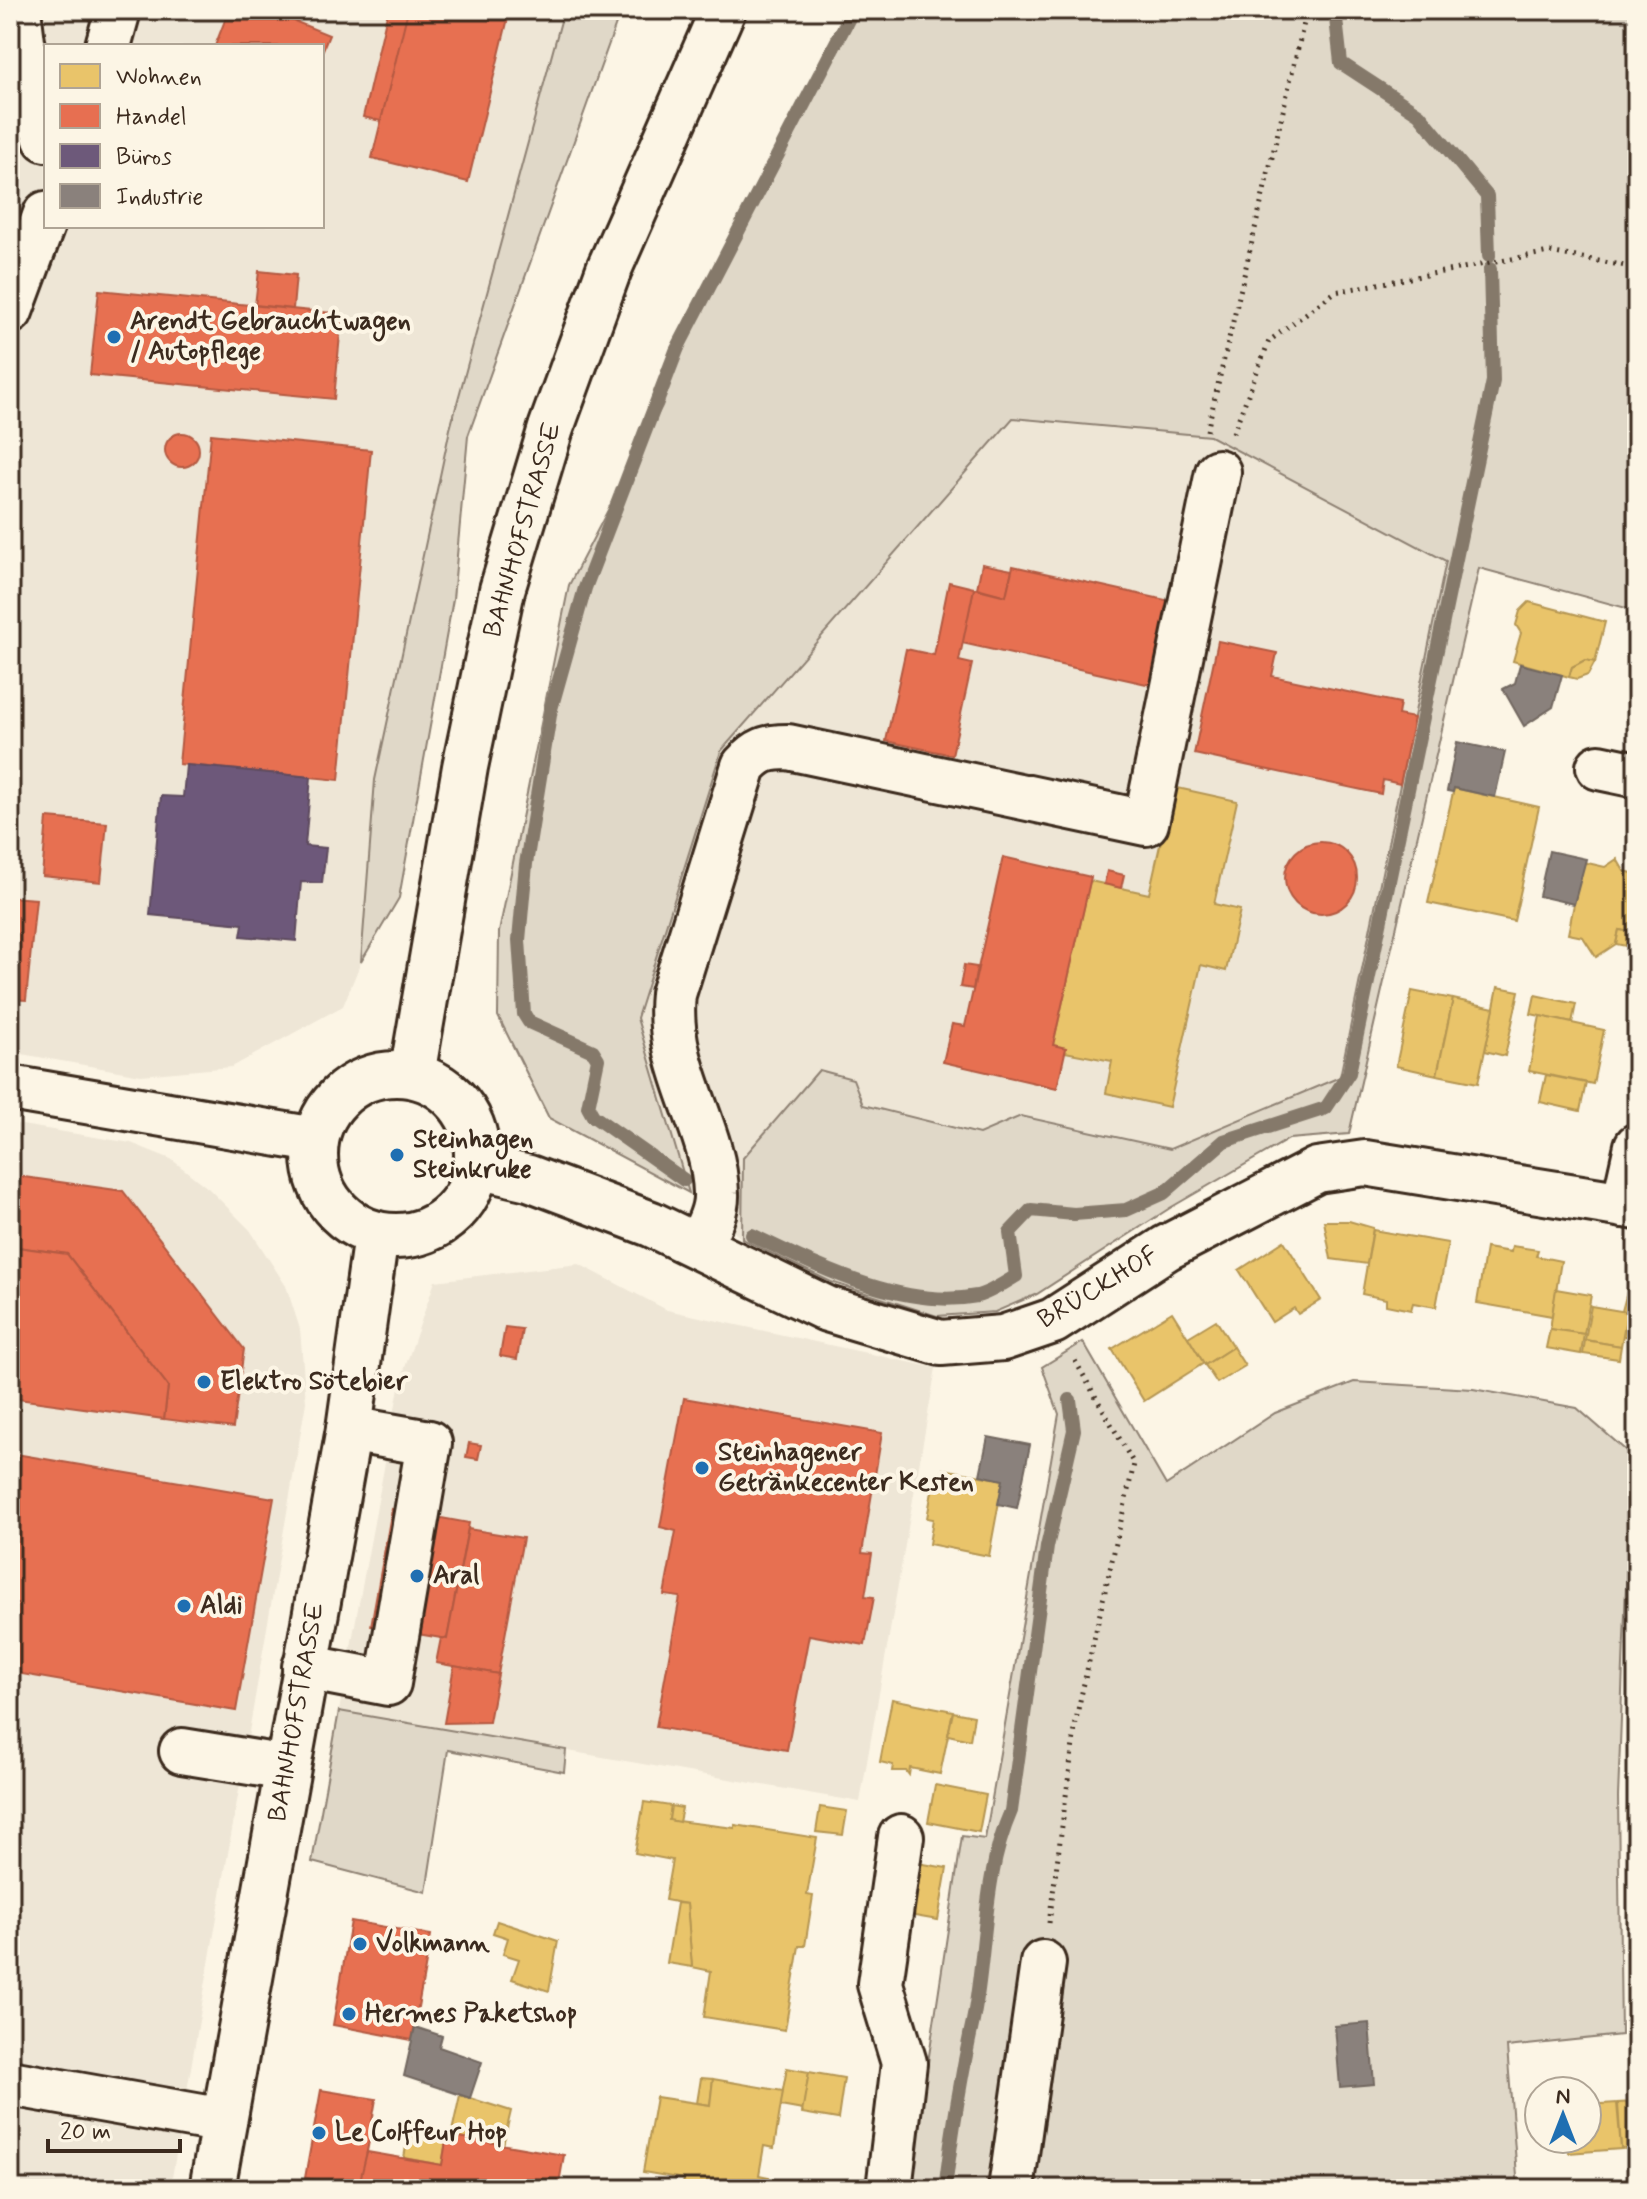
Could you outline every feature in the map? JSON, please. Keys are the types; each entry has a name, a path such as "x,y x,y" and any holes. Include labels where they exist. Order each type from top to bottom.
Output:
{"street":[{"path":"18,10 26,74 44,132"},
{"path":"109,44 118,10"},
{"name":"BAHNHOFSTRASSE","path":"412,1075 465,767 502,590 551,428 609,269 723,10"},
{"path":"10,311 44,219"},
{"path":"699,1245 711,1220 716,1195 713,1170 674,1046 670,1020 673,994 744,766 754,754 768,747 788,747 1146,823 1218,472"},
{"path":"386,1075 412,1075 435,1084 454,1099 469,1118 476,1142 477,1166 469,1192 452,1214 441,1222 430,1229 403,1237 376,1235 353,1225 334,1209 321,1189 314,1164 315,1140 332,1106 362,1081 386,1075"},
{"path":"10,1088 315,1140"},
{"path":"1631,1206 1637,1146"},
{"name":"BRÜCKHOF","path":"477,1166 529,1178 699,1245 827,1309 941,1343 1003,1338 1053,1321 1166,1248 1317,1170 1365,1163 1631,1206"},
{"name":"BAHNHOFSTRASSE","path":"212,2189 349,1429 376,1235"},
{"path":"305,1667 388,1683 429,1443 349,1429"},
{"path":"182,1751 287,1768"},
{"path":"889,2189 904,2063 880,1984 901,1837"},
{"path":"1011,2189 1043,1963"},
{"path":"10,2083 224,2121"}],"path":[{"path":"1218,472 1203,444 1307,10"},
{"path":"1218,472 1269,341 1335,292 1549,252 1637,268"},
{"path":"1043,1963 1077,1714 1134,1464 1053,1321"}],"shaded area":[{"path":"10,10 564,10 450,429 375,780 361,962 343,1006 232,1067 141,1075 10,1052"},
{"path":"564,10 621,10 468,436 453,599 399,898 361,962 375,780 450,429"},
{"path":"853,10 1637,10 1637,611 1479,568 1349,1134 1289,1139 1170,1208 1037,1294 995,1312 937,1316 831,1282 742,1239 743,1158 819,1070 853,1079 863,1105 979,1134 1021,1116 1170,1149 1340,1077 1446,561 1210,436 1013,418 721,751 637,1018 689,1193 549,1118 498,1016 499,932 569,585 662,406 687,341"},
{"path":"1013,418 1210,436 1446,561 1340,1077 1170,1149 1021,1116 980,1134 863,1105 743,1158 742,1239 689,1193 637,1018 721,751"},
{"path":"10,1123 131,1143 171,1159 209,1189 250,1230 286,1286 300,1329 306,1402 170,2189 10,2189"},
{"path":"579,1264 667,1310 936,1368 860,1802 339,1711 400,1382 435,1281"},
{"path":"1083,1342 1166,1485 1275,1413 1354,1382 1473,1389 1577,1408 1631,1455 1618,1797 1621,2035 1507,2047 1518,2189 909,2189 962,1836 985,1839 1059,1414 1042,1367"},
{"path":"339,1711 566,1750 564,1772 448,1750 426,1892 312,1862"}],"building: Wohnen":[{"path":"1529,602 1605,622 1595,662 1585,660 1572,667 1569,677 1513,661 1521,633 1516,625 1520,611"},
{"path":"1585,660 1595,662 1588,675 1577,679 1569,677 1572,667"},
{"path":"1173,787 1237,801 1214,904 1240,910 1226,971 1201,965 1169,1107 1106,1093 1112,1061 1065,1052 1066,1048 1053,1045 1090,881 1149,894"},
{"path":"1454,788 1539,807 1514,921 1428,903"},
{"path":"1617,859 1624,871 1637,874 1637,933 1619,930 1616,944 1596,957 1583,937 1568,934 1583,862 1605,867"},
{"path":"1619,930 1637,933 1636,948 1616,944"},
{"path":"1498,987 1519,991 1505,1056 1485,1051"},
{"path":"1412,991 1453,999 1437,1075 1396,1066"},
{"path":"1535,995 1576,1004 1572,1023 1531,1014"},
{"path":"1453,999 1494,1008 1478,1083 1437,1075"},
{"path":"1540,1016 1604,1030 1593,1084 1529,1071"},
{"path":"1546,1075 1586,1083 1580,1111 1540,1102"},
{"path":"1324,1221 1349,1221 1373,1228 1367,1264 1331,1259"},
{"path":"1373,1230 1448,1243 1436,1307 1413,1303 1411,1310 1386,1305 1386,1299 1362,1294"},
{"path":"1284,1241 1321,1300 1298,1314 1294,1308 1272,1322 1239,1270"},
{"path":"1512,1246 1538,1250 1536,1256 1561,1261 1552,1316 1477,1303 1486,1248 1511,1252"},
{"path":"1635,1262 1637,1338 1623,1336 1627,1312 1622,1311"},
{"path":"1556,1289 1591,1295 1584,1334 1550,1329"},
{"path":"1591,1306 1627,1312 1621,1346 1585,1340"},
{"path":"1172,1312 1204,1363 1144,1401 1112,1349"},
{"path":"1216,1320 1233,1347 1205,1365 1188,1337"},
{"path":"1550,1329 1584,1334 1581,1354 1546,1348"},
{"path":"1585,1340 1621,1346 1619,1359 1583,1354"},
{"path":"1233,1347 1245,1366 1217,1383 1205,1365"},
{"path":"943,1469 1003,1480 989,1556 929,1544 933,1519 927,1518 933,1486 939,1488"},
{"path":"892,1699 953,1711 940,1774 910,1768 909,1775 906,1771 892,1771 893,1765 880,1762"},
{"path":"953,1712 974,1716 970,1740 948,1735"},
{"path":"935,1785 986,1795 979,1832 928,1822"},
{"path":"644,1802 671,1806 669,1820 735,1828 735,1825 817,1838 807,1895 813,1896 805,1946 799,1946 785,2030 704,2017 711,1971 692,1967 687,1904 665,1900 672,1860 635,1853"},
{"path":"671,1806 682,1808 679,1822 669,1820"},
{"path":"820,1807 847,1811 843,1835 816,1832"},
{"path":"1627,1811 1637,1811 1637,1838 1627,1838"},
{"path":"912,1862 947,1868 938,1920 903,1914"},
{"path":"677,1903 687,1904 692,1967 667,1963"},
{"path":"497,1921 558,1941 549,1991 512,1979 519,1959 503,1954 508,1938 493,1933"},
{"path":"787,2068 809,2072 803,2110 780,2106"},
{"path":"809,2072 844,2078 838,2119 802,2113"},
{"path":"701,2078 713,2079 710,2105 697,2103"},
{"path":"713,2079 783,2091 774,2148 764,2146 759,2175 769,2177 767,2189 682,2189 684,2179 643,2172 656,2097 710,2105"},
{"path":"460,2095 511,2111 503,2145 451,2136"},
{"path":"1635,2102 1637,2148 1621,2149 1618,2103"},
{"path":"1617,2103 1621,2149 1603,2150 1603,2104"},
{"path":"409,2128 447,2135 442,2165 404,2158"}],"building: Handel":[{"path":"229,10 267,10 329,35 324,47 324,44 216,44"},
{"path":"388,10 409,10 381,121 363,117"},
{"path":"408,10 510,10 468,182 372,158"},
{"path":"259,271 296,275 293,309 255,305"},
{"path":"99,290 342,314 334,399 90,375"},
{"path":"182,433 194,438 199,450 194,462 182,467 170,462 165,450 170,438"},
{"path":"211,434 371,450 339,780 179,764"},
{"path":"982,564 1012,570 1006,596 977,588"},
{"path":"1013,566 1170,601 1151,685 962,643 974,588 1006,596"},
{"path":"949,582 974,588 959,661 972,664 952,755 886,741 906,649 934,655"},
{"path":"1218,641 1277,653 1272,676 1400,703 1398,715 1414,718 1400,784 1383,780 1381,794 1194,754"},
{"path":"47,818 107,823 101,882 42,876"},
{"path":"1321,842 1341,848 1351,858 1357,878 1351,898 1341,908 1321,914 1301,908 1291,898 1285,878 1291,858 1301,848"},
{"path":"1003,857 1091,877 1053,1045 1066,1048 1057,1088 943,1062 952,1024 965,1026"},
{"path":"1107,871 1124,875 1121,888 1104,884"},
{"path":"10,897 36,899 26,1000 10,999"},
{"path":"964,965 977,967 973,989 960,987"},
{"path":"10,1175 123,1191 244,1349 233,1428 164,1419 168,1386 67,1254 10,1246"},
{"path":"10,1246 67,1254 168,1386 164,1419 10,1398"},
{"path":"505,1327 522,1329 517,1359 500,1356"},
{"path":"684,1398 882,1433 862,1553 872,1554 865,1596 874,1597 865,1645 809,1635 787,1750 656,1727 680,1597 664,1595 676,1531 660,1527"},
{"path":"469,1443 481,1445 478,1459 466,1457"},
{"path":"10,1453 274,1498 236,1711 10,1672"},
{"path":"392,1509 469,1523 447,1639 371,1626"},
{"path":"468,1529 523,1538 498,1674 436,1663 441,1638 447,1639"},
{"path":"454,1666 498,1674 489,1722 444,1723"},
{"path":"351,1921 431,1935 412,2040 333,2025"},
{"path":"321,2090 376,2099 372,2122 377,2123 374,2142 369,2141 360,2188 305,2178"},
{"path":"447,2135 564,2155 558,2189 358,2189 367,2152 442,2165"}],"building: Büros":[{"path":"186,765 311,777 305,846 326,848 322,883 301,882 296,941 241,936 243,924 150,915 161,796 183,797"}],"building: Industrie":[{"path":"1520,664 1562,675 1553,707 1524,726 1503,689 1515,683"},
{"path":"1457,742 1505,752 1495,797 1454,788 1453,792 1447,791"},
{"path":"1549,851 1586,859 1574,904 1539,896"},
{"path":"988,1437 1030,1445 1017,1508 998,1504 1003,1480 980,1475"},
{"path":"1369,2023 1374,2084 1340,2087 1335,2026"},
{"path":"415,2027 442,2036 439,2047 482,2062 470,2098 404,2076"}],"waterway":[{"path":"684,1180 593,1116 588,1107 598,1059 593,1051 529,1022 524,1014 519,940 526,864 551,709 585,588 676,351 853,10"},
{"path":"1335,10 1341,63 1419,114 1487,196 1489,256"},
{"path":"752,1235 832,1272 890,1291 948,1299 977,1296 1016,1276 1010,1232 1031,1210 1074,1214 1126,1210 1164,1193 1224,1141 1326,1108 1349,1073 1493,381 1490,269"},
{"path":"945,2189 977,1995 990,1888 1011,1811 1047,1547 1074,1430 1070,1400"}],"place":[{"name":"Arendt Gebrauchtwagen / Autopflege","path":"114,337"},
{"name":"Steinhagen Steinkruke","path":"397,1155"},
{"name":"Elektro Sötebier","path":"204,1382"},
{"name":"Steinhagener Getränkecenter Kesten","path":"702,1468"},
{"name":"Aral","path":"417,1576"},
{"name":"Aldi","path":"184,1606"},
{"name":"Volkmann","path":"360,1944"},
{"name":"Hermes Paketshop","path":"349,2014"},
{"name":"Le Colffeur Hop","path":"319,2133"}]}
